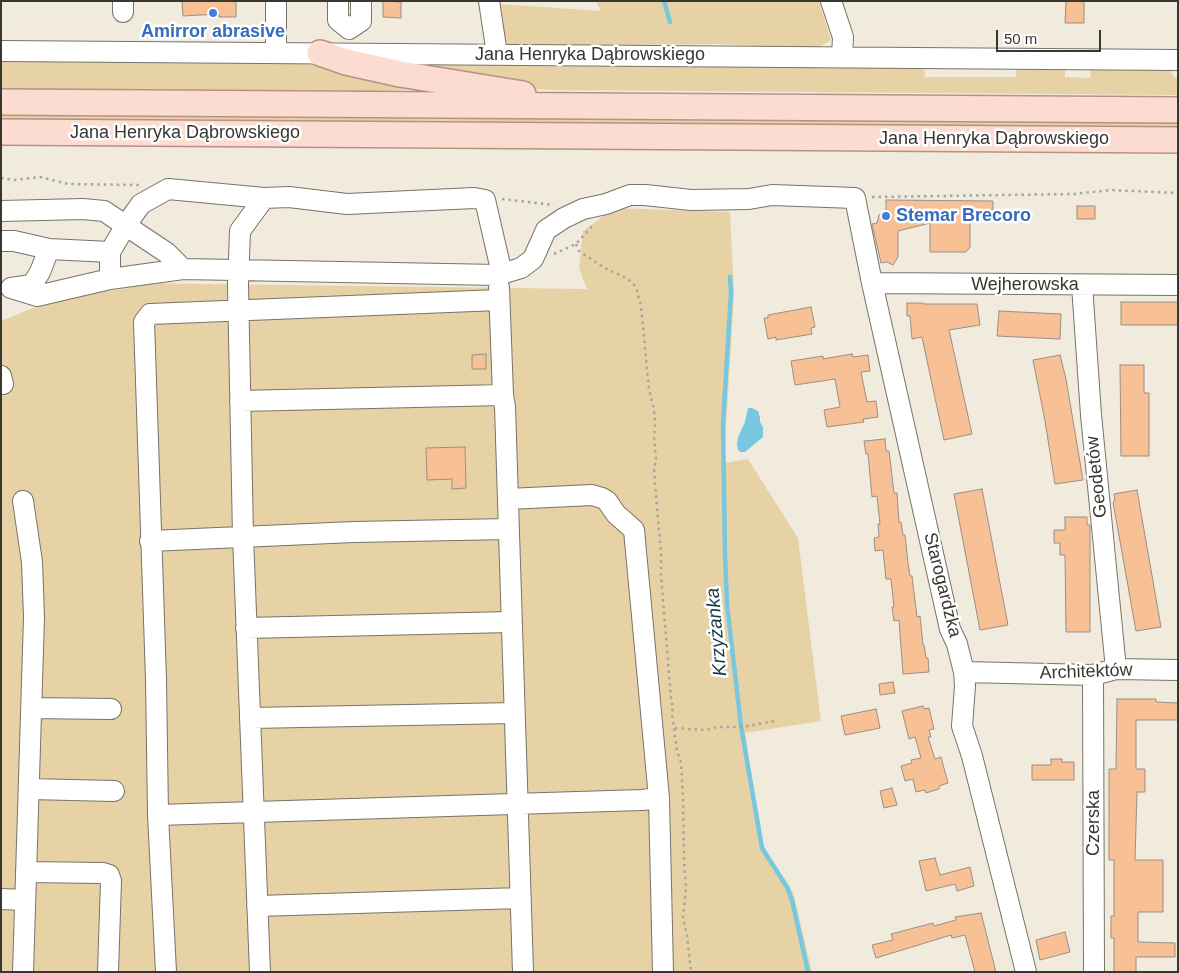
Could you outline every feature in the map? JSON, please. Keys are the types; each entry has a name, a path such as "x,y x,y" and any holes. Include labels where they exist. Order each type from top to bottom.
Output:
{"main road":[{"path":"320,54 400,74 617,107"},
{"name":"Jana Henryka Dąbrowskiego","path":"1,102 1178,110"},
{"name":"Jana Henryka Dąbrowskiego","path":"1,132 1178,140"},
{"path":"1,143 15,143 72,132"}],"street":[{"path":"276,1 276,53"},
{"path":"338,1 338,20 349,29"},
{"path":"349,29 361,21 361,1"},
{"path":"489,1 497,54"},
{"path":"831,1 842,37 842,57"},
{"path":"349,29 349,54"},
{"name":"Jana Henryka Dąbrowskiego","path":"1,51 1178,60"},
{"path":"110,280 110,252 126,225 141,204 168,189 264,198 289,197 347,204 474,198 486,200 500,274 523,972"},
{"path":"6,287 37,296 110,280 183,269 500,274 521,268 533,259 546,230 564,218 583,208 606,204 630,195 690,200 749,199 772,195 855,198"},
{"path":"260,972 243,536 238,270 240,231 264,198"},
{"name":"Starogardzka","path":"855,198 872,283 950,629 957,644 964,672 965,686 962,726 972,756 1026,972"},
{"path":"1,211 83,209 104,211 167,253 183,269"},
{"path":"1,241 14,241 48,249 110,252"},
{"path":"6,287 32,285 40,272 48,249"},
{"name":"Wejherowska","path":"872,283 1178,285"},
{"name":"Geodetów","path":"1082,285 1091,415 1116,669"},
{"path":"166,972 158,815 156,679 144,322 150,314 238,312 283,308 500,300"},
{"path":"240,401 503,395"},
{"path":"508,499 592,495 607,501 616,514 634,530 659,798 662,972"},
{"path":"23,501 32,562 34,617 23,972"},
{"path":"150,541 235,539 243,536 508,530"},
{"path":"246,628 512,622"},
{"name":"Architektów","path":"964,672 1093,675 1116,669 1178,670"},
{"name":"Czerska","path":"1093,675 1094,972"},
{"path":"32,708 111,709"},
{"path":"250,718 514,713"},
{"path":"29,789 114,791"},
{"path":"158,815 659,798"},
{"path":"26,872 103,873 109,876 111,881 108,972"},
{"path":"257,906 521,898"},
{"path":"1,899 25,900"}],"path":[{"path":"1,178 15,180 40,177 68,184 151,185 168,189"},
{"path":"855,198 1074,194 1110,190 1178,193"},
{"path":"486,200 497,199 583,208"},
{"path":"533,259 551,255 576,244 600,217 606,204"},
{"path":"576,244 579,251 603,267 628,278 636,287 641,306 649,390 656,424 654,437 656,510 661,554 671,699 673,703 672,715 677,751 681,762 686,887 683,917 692,972"},
{"path":"675,728 704,730 775,721"}],"shaded area":[{"path":"596,1 819,1 831,40 816,49 720,44 511,46 505,42 497,4 601,11"},
{"path":"1,60 305,62 391,80 420,89 346,93 1,94"},
{"path":"378,62 924,65 925,77 1016,77 1017,66 1065,67 1065,77 1090,78 1091,67 1170,70 1174,78 1178,78 1178,95 556,90 533,89"},
{"path":"1,111 1178,119 1178,132 1,124"},
{"path":"615,208 730,212 734,293 724,463 748,459 798,538 821,721 745,733 762,847 793,892 812,972 1,972 1,321 40,305 93,293 130,288 131,283 587,289 579,268 583,231"}],"water":[{"path":"748,408 758,411 763,427 763,437 745,452 740,452 737,444 738,437 745,422"}],"building":[{"path":"182,1 236,1 236,17 219,17 219,14 183,16"},
{"path":"383,1 401,2 401,18 383,17"},
{"path":"1066,1 1084,1 1084,23 1065,23"},
{"path":"886,200 993,201 993,210 970,211 970,247 966,252 930,252 930,223 898,231 898,257 893,265 887,262 881,263 872,224 877,223 879,215 886,212"},
{"path":"1077,206 1095,206 1095,219 1077,219"},
{"path":"1121,302 1178,302 1178,325 1121,325"},
{"path":"907,303 977,304 980,325 949,330 972,434 944,440 922,337 912,339 910,316 907,316"},
{"path":"811,307 815,327 811,328 812,334 776,340 776,337 768,339 764,318 768,318 768,315"},
{"path":"999,311 1061,314 1060,339 997,336"},
{"path":"486,354 486,369 472,369 472,355"},
{"path":"852,354 853,357 868,355 870,371 861,372 867,402 876,401 878,417 863,419 864,422 827,427 824,410 840,407 835,379 795,385 791,361 823,356 823,359"},
{"path":"1060,355 1066,379 1083,480 1055,484 1033,360"},
{"path":"1120,365 1144,365 1144,393 1149,393 1149,456 1121,456"},
{"path":"885,439 886,451 889,451 894,493 897,493 899,522 901,522 903,535 905,535 917,617 920,616 923,645 926,658 928,658 929,672 903,674 899,620 894,621 891,579 886,579 883,550 875,551 874,538 879,537 878,524 880,524 877,496 872,497 868,454 866,454 864,441"},
{"path":"465,447 466,488 452,489 452,479 427,480 426,448"},
{"path":"982,489 1008,625 980,630 954,494"},
{"path":"1137,490 1161,627 1136,631 1113,502 1115,501 1114,494"},
{"path":"1065,517 1087,517 1087,525 1090,525 1090,632 1066,632 1065,555 1060,555 1060,543 1054,543 1054,530 1065,530"},
{"path":"893,682 895,693 880,695 879,684"},
{"path":"1117,699 1156,699 1156,702 1178,703 1178,720 1136,720 1136,769 1145,769 1145,792 1137,792 1135,860 1163,860 1163,912 1138,912 1138,942 1175,943 1175,957 1136,957 1136,972 1114,972 1114,938 1111,938 1111,916 1114,916 1114,860 1109,860 1109,769 1116,769"},
{"path":"923,706 924,709 929,708 934,729 929,730 931,737 928,737 935,759 941,757 948,783 939,786 939,789 926,793 925,790 916,792 913,779 905,781 901,766 912,763 911,760 921,758 915,737 909,739 902,711"},
{"path":"876,709 880,728 845,735 841,716"},
{"path":"1051,759 1062,759 1062,762 1074,762 1074,780 1032,780 1032,765 1051,765"},
{"path":"892,788 897,805 884,808 880,791"},
{"path":"935,858 940,875 970,867 974,886 957,891 955,884 926,891 919,861"},
{"path":"981,913 996,972 975,972 965,935 952,938 951,935 876,958 872,945 893,940 891,934 933,923 934,926 956,920 955,917"},
{"path":"1065,932 1070,952 1040,960 1036,940"}],"waterway":[{"name":"Krzyżanka","path":"664,1 670,22"},
{"name":"Krzyżanka","path":"730,277 731,293 723,423 727,604 741,726 762,848 787,887 792,900 808,972"}],"place":[{"name":"Amirror abrasive","path":"213,13"},
{"name":"Stemar Brecoro","path":"886,216"}]}
